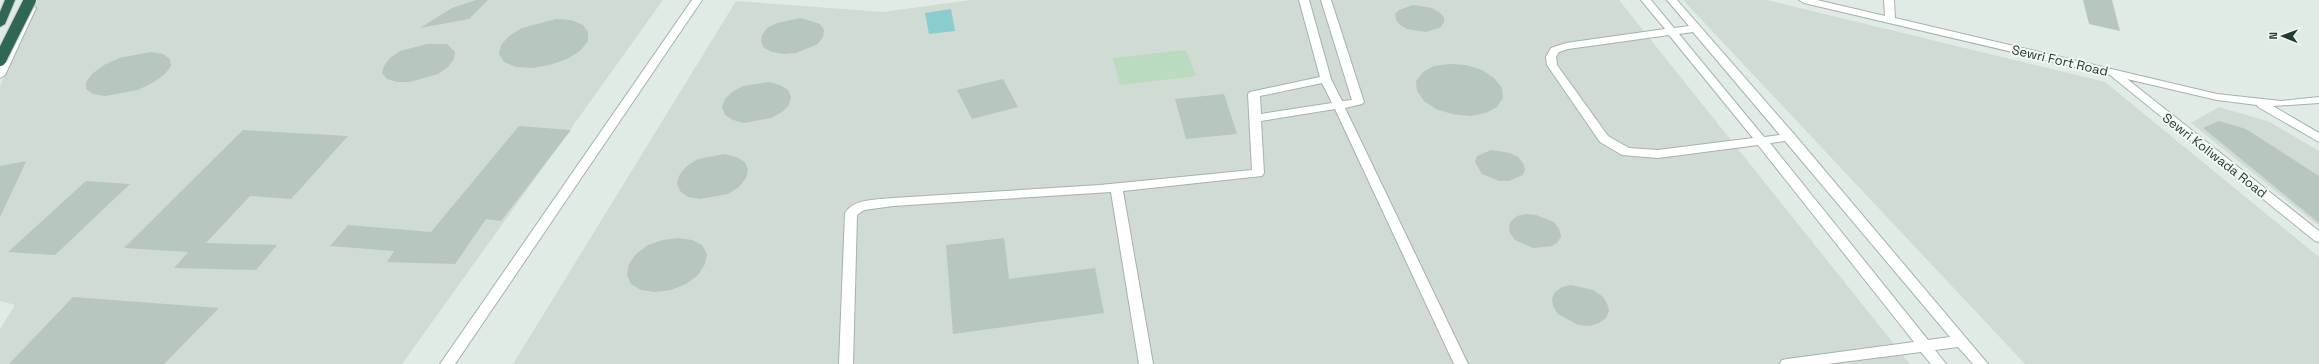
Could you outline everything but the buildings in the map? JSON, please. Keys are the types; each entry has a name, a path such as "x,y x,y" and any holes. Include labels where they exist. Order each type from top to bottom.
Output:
{"highway":[{"path":"0,24 10,0"},
{"path":"0,60 30,0"}],"street":[{"path":"0,75 35,0"},
{"path":"447,364 698,0"},
{"path":"1304,0 1326,78 1461,364"},
{"path":"1256,118 1358,102 1326,0"},
{"path":"1646,0 1761,140 1939,364"},
{"path":"1672,0 1790,137 1981,364"},
{"name":"Sewri Fort Road","path":"1804,0 2217,97 2259,103 2305,103 2319,100"},
{"path":"1890,0 1890,20"},
{"path":"1697,28 1566,46 1555,50 1551,57 1552,65 1604,139 1626,152 1658,154 1790,137"},
{"path":"0,41 18,38"},
{"name":"Sewri Koliwada Road","path":"2111,72 2319,238"},
{"path":"846,364 851,213 860,206 1116,188 1258,173 1254,94 1326,78"},
{"path":"2259,103 2319,138"},
{"path":"1116,188 1146,364"},
{"path":"1787,364 1962,341"}],"shaded area":[{"path":"37,0 663,0 402,364 0,364 0,329 15,305 0,301 0,86"},
{"path":"970,0 1619,0 1910,364 513,364 736,1 883,12"},
{"path":"1683,0 1767,0 2105,82 2319,257 2319,364 2025,364"},
{"path":"2219,107 2270,122 2319,151 2319,226 2191,123"}],"green space":[{"path":"1186,50 1196,76 1120,85 1113,58"}],"water":[{"path":"951,9 955,31 929,34 925,13"}]}
